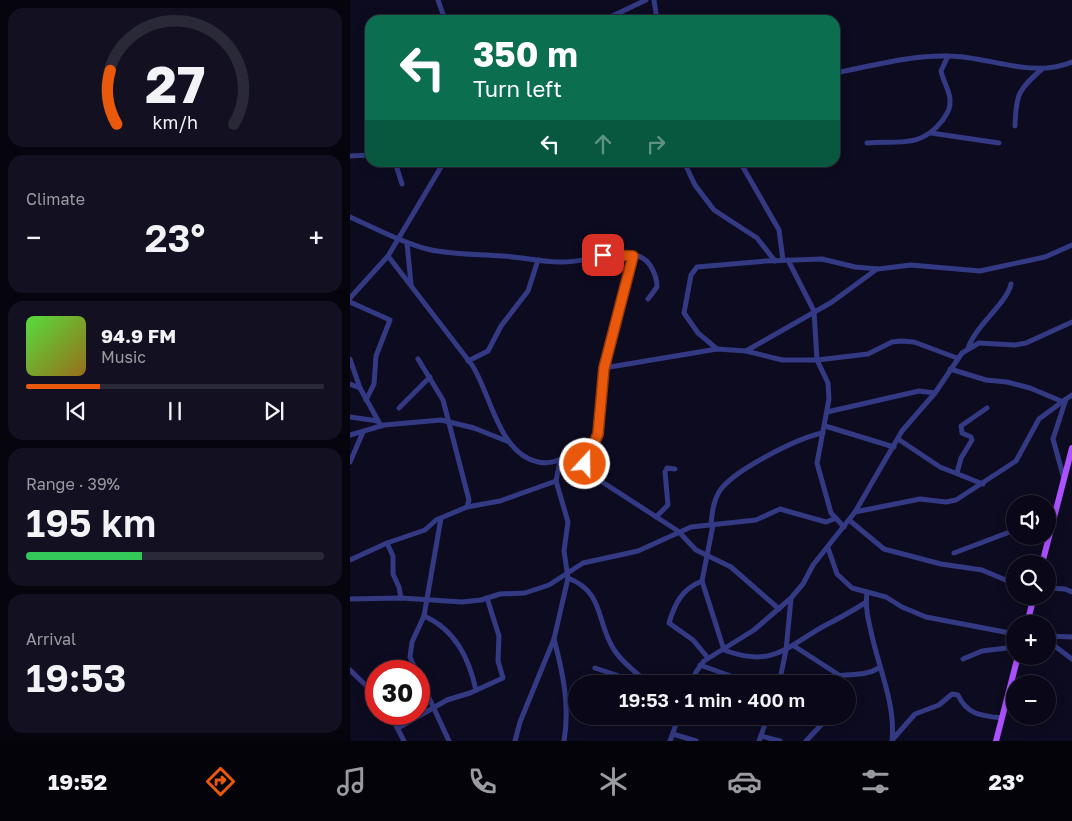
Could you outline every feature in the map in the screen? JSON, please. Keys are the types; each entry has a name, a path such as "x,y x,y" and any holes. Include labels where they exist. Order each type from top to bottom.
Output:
{"main road":[{"path":"1056,513 1072,448"},
{"path":"996,741 1016,665"}],"street":[{"path":"438,0 443,15"},
{"path":"614,15 646,0"},
{"path":"654,0 656,15"},
{"path":"867,143 913,140 924,138 931,133 947,115 950,106 950,98 941,71 948,56"},
{"path":"840,72 895,60 948,56 1018,67 1042,68 1072,62"},
{"path":"1015,126 1015,107 1021,88 1042,68"},
{"path":"931,133 999,143"},
{"path":"350,156 365,155"},
{"path":"397,167 402,184"},
{"path":"366,400 374,384 376,356 390,320 350,300 388,256 441,167"},
{"path":"686,167 695,185 714,210 757,238 775,261"},
{"path":"743,167 779,230 785,260 814,311 817,360 828,383 827,412 817,463 834,518 844,527"},
{"path":"350,217 407,243 429,249 469,255 568,262 603,255 633,256 645,261 656,278 658,286 648,299"},
{"path":"407,243 411,284"},
{"path":"717,349 698,333 684,313 692,270 706,265 785,260 822,260 855,268 878,269 910,265 980,271 1045,257 1072,246"},
{"path":"388,256 411,284 481,380 496,422 510,442 527,457 538,462 560,461 582,450 590,450"},
{"path":"633,256 604,368 599,425 585,464 590,474 678,531 696,550 708,554 730,567 779,609"},
{"path":"468,361 488,351 501,326 528,291 538,260"},
{"path":"746,351 832,302 878,269"},
{"path":"968,348 974,334 1008,293 1011,284"},
{"path":"695,675 700,665 708,658 754,630 791,598 803,584 813,565 855,512 898,439 934,393 957,358 968,348 979,343 1015,345 1026,343 1072,322"},
{"path":"604,368 717,349 746,351 768,358 817,360 868,354 892,342 901,341 914,342 957,358"},
{"path":"418,358 443,400 469,500 467,507"},
{"path":"350,359 360,388 380,423"},
{"path":"950,369 984,380 1007,382 1030,388 1063,400"},
{"path":"399,408 430,377"},
{"path":"350,384 360,388"},
{"path":"827,412 919,391 934,393"},
{"path":"855,512 920,499 952,502 983,484 1016,461 1039,419 1072,395"},
{"path":"1063,400 1053,439 1064,479"},
{"path":"957,472 961,458 972,440 971,437 962,433 961,426 988,408"},
{"path":"350,418 380,423 449,421 474,428 510,442"},
{"path":"350,435 364,432 380,423"},
{"path":"825,426 894,447"},
{"path":"350,462 364,432"},
{"path":"724,650 702,582 716,499 726,485 776,451 803,438 823,433"},
{"path":"898,439 940,467 957,472 983,484"},
{"path":"515,741 520,722 554,638 568,575 564,551 568,522 556,481 560,461"},
{"path":"656,517 668,505 664,472 667,468 675,469"},
{"path":"350,560 387,542 425,530 434,520 467,507 500,501 538,485 556,481"},
{"path":"350,599 401,598 425,602 462,602 538,590 568,575 583,563 638,550 678,531 696,526 756,520 780,508 826,522 834,518"},
{"path":"411,660 412,642 424,616 441,518"},
{"path":"849,520 884,548 941,564 982,570 1006,580"},
{"path":"954,553 1006,533"},
{"path":"387,542 393,556 393,574 399,587 401,598"},
{"path":"828,548 837,574 844,583 867,593 886,597 902,607 926,617 1006,632"},
{"path":"568,575 593,595 612,648 640,675"},
{"path":"702,582 691,586 680,596 668,623 693,640 708,658"},
{"path":"1056,588 1072,592"},
{"path":"867,593 865,603 879,668 889,699 892,740"},
{"path":"398,728 447,700 502,679 498,660 499,636 487,598"},
{"path":"780,675 786,650 791,598"},
{"path":"724,650 739,656 762,657 786,650 865,603"},
{"path":"424,616 433,620 460,646 467,657 476,690"},
{"path":"1056,636 1072,637"},
{"path":"554,638 566,690 568,720 564,741"},
{"path":"794,646 839,675"},
{"path":"1056,647 1072,659"},
{"path":"963,659 982,651 1006,648"},
{"path":"700,665 728,675"},
{"path":"595,668 616,675"},
{"path":"856,675 864,675 879,668"},
{"path":"350,670 365,684"},
{"path":"892,740 915,714 939,705 952,694 958,696 962,705 978,715 1002,718"},
{"path":"430,700 449,741"},
{"path":"396,725 404,741"},
{"path":"670,741 676,725"},
{"path":"765,725 760,738 780,741"},
{"path":"806,741 821,725"},
{"path":"673,734 696,741"}],"route":[{"path":"585,464 598,434 601,385 608,347 626,290 633,256 603,255"}]}
